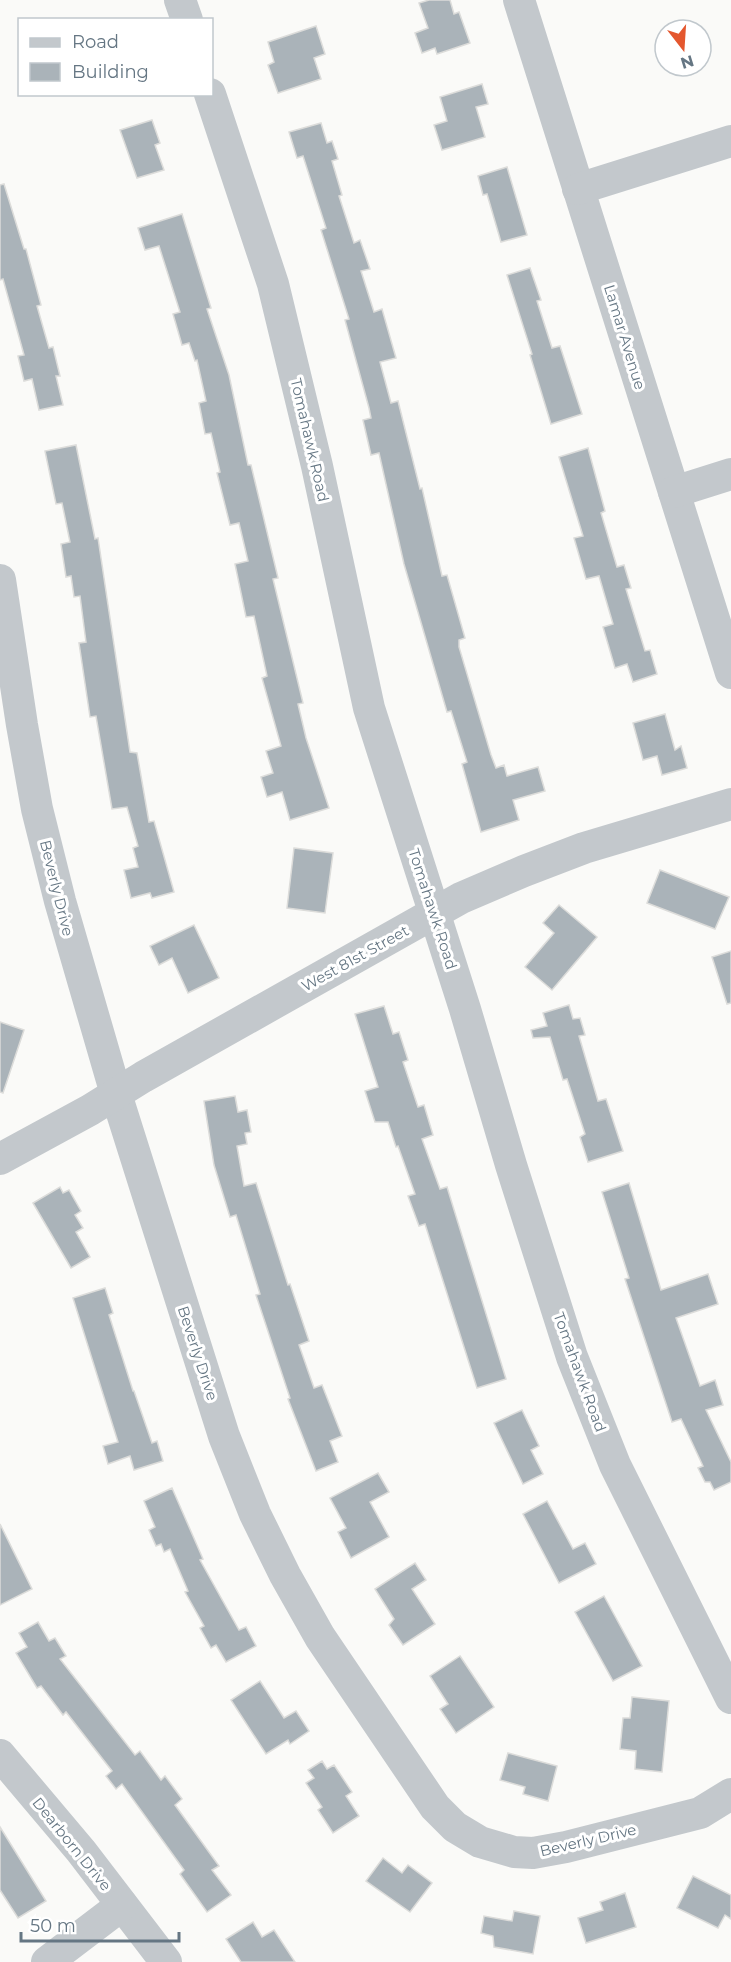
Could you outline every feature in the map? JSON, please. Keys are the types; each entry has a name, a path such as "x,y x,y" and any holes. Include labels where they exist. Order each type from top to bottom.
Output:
{"street":[{"path":"180,0 186,18"},
{"name":"Lamar Avenue","path":"519,0 731,673"},
{"name":"Tomahawk Road","path":"211,96 273,284 317,466 369,708 572,1357 615,1466 731,1698"},
{"path":"579,189 731,141"},
{"path":"674,492 731,474"},
{"name":"Beverly Drive","path":"0,580 38,809 78,971 224,1436 255,1514 285,1575 320,1637 435,1807 455,1827 480,1842 514,1852 533,1853 566,1847 700,1813 731,1794"},
{"name":"West 81st Street","path":"0,1159 461,898 584,849 731,804"},
{"name":"Dearborn Drive","path":"0,1755 81,1851 166,1962"},
{"name":"Beverly Drive","path":"700,1813 731,1821"},
{"path":"47,1962 122,1905"}],"building":[{"path":"429,0 450,0 454,14 459,12 470,43 437,54 435,48 422,53 415,33 428,28 419,3"},
{"path":"316,26 325,54 314,58 321,79 278,93 268,65 274,62 268,42"},
{"path":"482,84 488,104 476,107 485,137 442,150 434,125 447,121 440,97"},
{"path":"152,120 160,143 155,145 164,170 137,178 120,130"},
{"path":"321,123 327,143 332,141 338,159 332,161 342,195 339,196 354,243 360,240 370,269 361,271 374,312 382,309 396,358 380,362 391,403 398,401 420,489 422,488 442,576 447,575 465,638 459,640 459,647 491,755 496,768 504,765 507,776 538,767 545,791 513,800 519,820 481,832 462,764 467,762 451,711 447,712 404,564 379,453 371,455 363,420 371,418 345,320 349,319 321,230 326,228 303,156 297,158 289,132"},
{"path":"507,167 527,235 501,242 487,194 483,195 478,176"},
{"path":"4,184 24,249 26,249 41,305 37,306 49,348 53,347 60,376 56,376 63,405 39,410 32,379 24,381 18,356 24,355 3,279 0,280 0,185"},
{"path":"182,214 211,308 207,309 229,375 248,465 251,465 278,578 273,579 303,703 298,704 306,738 329,808 290,820 282,792 267,797 261,777 273,773 266,751 281,746 262,678 267,676 254,616 246,617 235,564 248,561 239,523 230,525 217,473 220,472 211,433 205,434 199,403 206,401 197,360 195,361 189,343 182,345 173,314 180,312 159,246 145,250 138,228"},
{"path":"530,268 541,300 537,301 552,348 560,346 582,414 551,424 507,275"},
{"path":"76,445 95,539 98,538 130,752 137,753 149,822 154,821 174,892 152,898 150,893 131,898 124,870 138,867 133,848 138,846 127,807 112,809 96,716 90,717 79,643 86,642 80,596 74,597 71,576 66,577 61,544 70,542 62,503 56,504 45,451"},
{"path":"588,448 605,511 601,513 617,567 624,565 631,588 626,589 645,651 650,650 657,674 633,682 627,664 615,668 603,627 613,624 599,576 586,579 574,538 583,536 559,457"},
{"path":"665,714 675,750 681,746 687,768 662,775 657,756 643,760 633,723"},
{"path":"294,848 333,853 325,913 287,908"},
{"path":"660,870 729,897 715,929 647,903"},
{"path":"559,905 597,937 552,990 525,967 554,933 543,923"},
{"path":"194,925 219,978 188,993 172,958 159,965 150,946"},
{"path":"731,951 731,1003 727,1004 712,957"},
{"path":"569,1005 573,1019 580,1018 585,1035 579,1036 598,1101 606,1099 623,1151 588,1162 580,1137 585,1134 567,1079 563,1080 550,1037 533,1038 531,1030 547,1026 543,1013"},
{"path":"384,1006 393,1034 399,1032 408,1060 403,1062 418,1107 424,1105 433,1135 422,1139 440,1189 447,1187 506,1379 477,1388 425,1224 419,1226 408,1196 415,1194 398,1146 396,1147 388,1122 375,1122 365,1091 378,1087 355,1014"},
{"path":"0,1022 24,1030 3,1093 0,1092"},
{"path":"235,1096 238,1112 247,1110 251,1132 245,1133 247,1144 237,1146 244,1186 256,1183 288,1285 290,1284 309,1341 299,1345 314,1388 322,1385 342,1436 330,1441 338,1462 316,1471 288,1399 290,1398 256,1295 260,1294 236,1215 230,1217 214,1165 204,1101"},
{"path":"629,1183 661,1290 708,1274 718,1304 676,1318 700,1386 715,1380 723,1405 706,1410 731,1462 731,1482 714,1490 710,1482 705,1482 698,1468 703,1466 681,1419 672,1422 625,1279 629,1278 602,1192"},
{"path":"60,1187 63,1193 69,1190 81,1211 75,1215 83,1228 76,1232 90,1257 71,1268 33,1203"},
{"path":"105,1288 113,1313 109,1315 133,1391 152,1443 157,1441 163,1461 134,1470 130,1456 108,1464 103,1446 118,1442 73,1298"},
{"path":"522,1410 539,1446 531,1450 543,1474 523,1484 494,1423"},
{"path":"378,1473 389,1492 370,1502 389,1537 351,1558 338,1532 346,1528 330,1498"},
{"path":"172,1488 203,1559 200,1560 239,1630 246,1627 256,1646 226,1662 216,1645 211,1648 200,1628 204,1626 185,1592 188,1591 170,1549 164,1552 161,1544 156,1546 149,1530 155,1527 144,1501"},
{"path":"547,1501 573,1549 585,1543 596,1564 559,1583 523,1514"},
{"path":"0,1524 32,1589 0,1605"},
{"path":"415,1563 426,1580 412,1589 435,1624 403,1645 389,1625 394,1619 375,1589"},
{"path":"604,1596 642,1666 613,1681 575,1612"},
{"path":"38,1622 49,1641 55,1638 66,1656 60,1659 135,1755 140,1751 161,1780 165,1776 182,1799 175,1805 219,1866 212,1870 231,1895 207,1912 180,1874 184,1870 122,1784 116,1789 106,1776 112,1771 66,1712 63,1715 41,1686 37,1688 16,1653 27,1647 19,1633"},
{"path":"460,1656 494,1707 456,1733 440,1709 448,1704 430,1676"},
{"path":"260,1681 284,1718 296,1711 309,1731 290,1744 288,1740 266,1754 231,1700"},
{"path":"632,1697 669,1701 662,1772 635,1769 636,1751 620,1749 623,1718 630,1718"},
{"path":"508,1753 557,1766 548,1801 523,1794 525,1787 500,1780"},
{"path":"322,1761 327,1769 334,1765 352,1792 346,1796 359,1816 333,1833 318,1810 322,1807 306,1783 314,1778 308,1770"},
{"path":"0,1827 46,1901 18,1918 0,1890"},
{"path":"383,1858 402,1873 408,1865 432,1883 410,1912 366,1881"},
{"path":"693,1876 731,1895 731,1919 725,1915 718,1928 677,1908"},
{"path":"625,1893 636,1927 586,1943 578,1918 603,1910 600,1902"},
{"path":"514,1911 540,1916 533,1954 494,1947 493,1936 481,1933 484,1916 512,1921"},
{"path":"253,1922 262,1937 274,1930 295,1962 241,1962 226,1939"}]}
